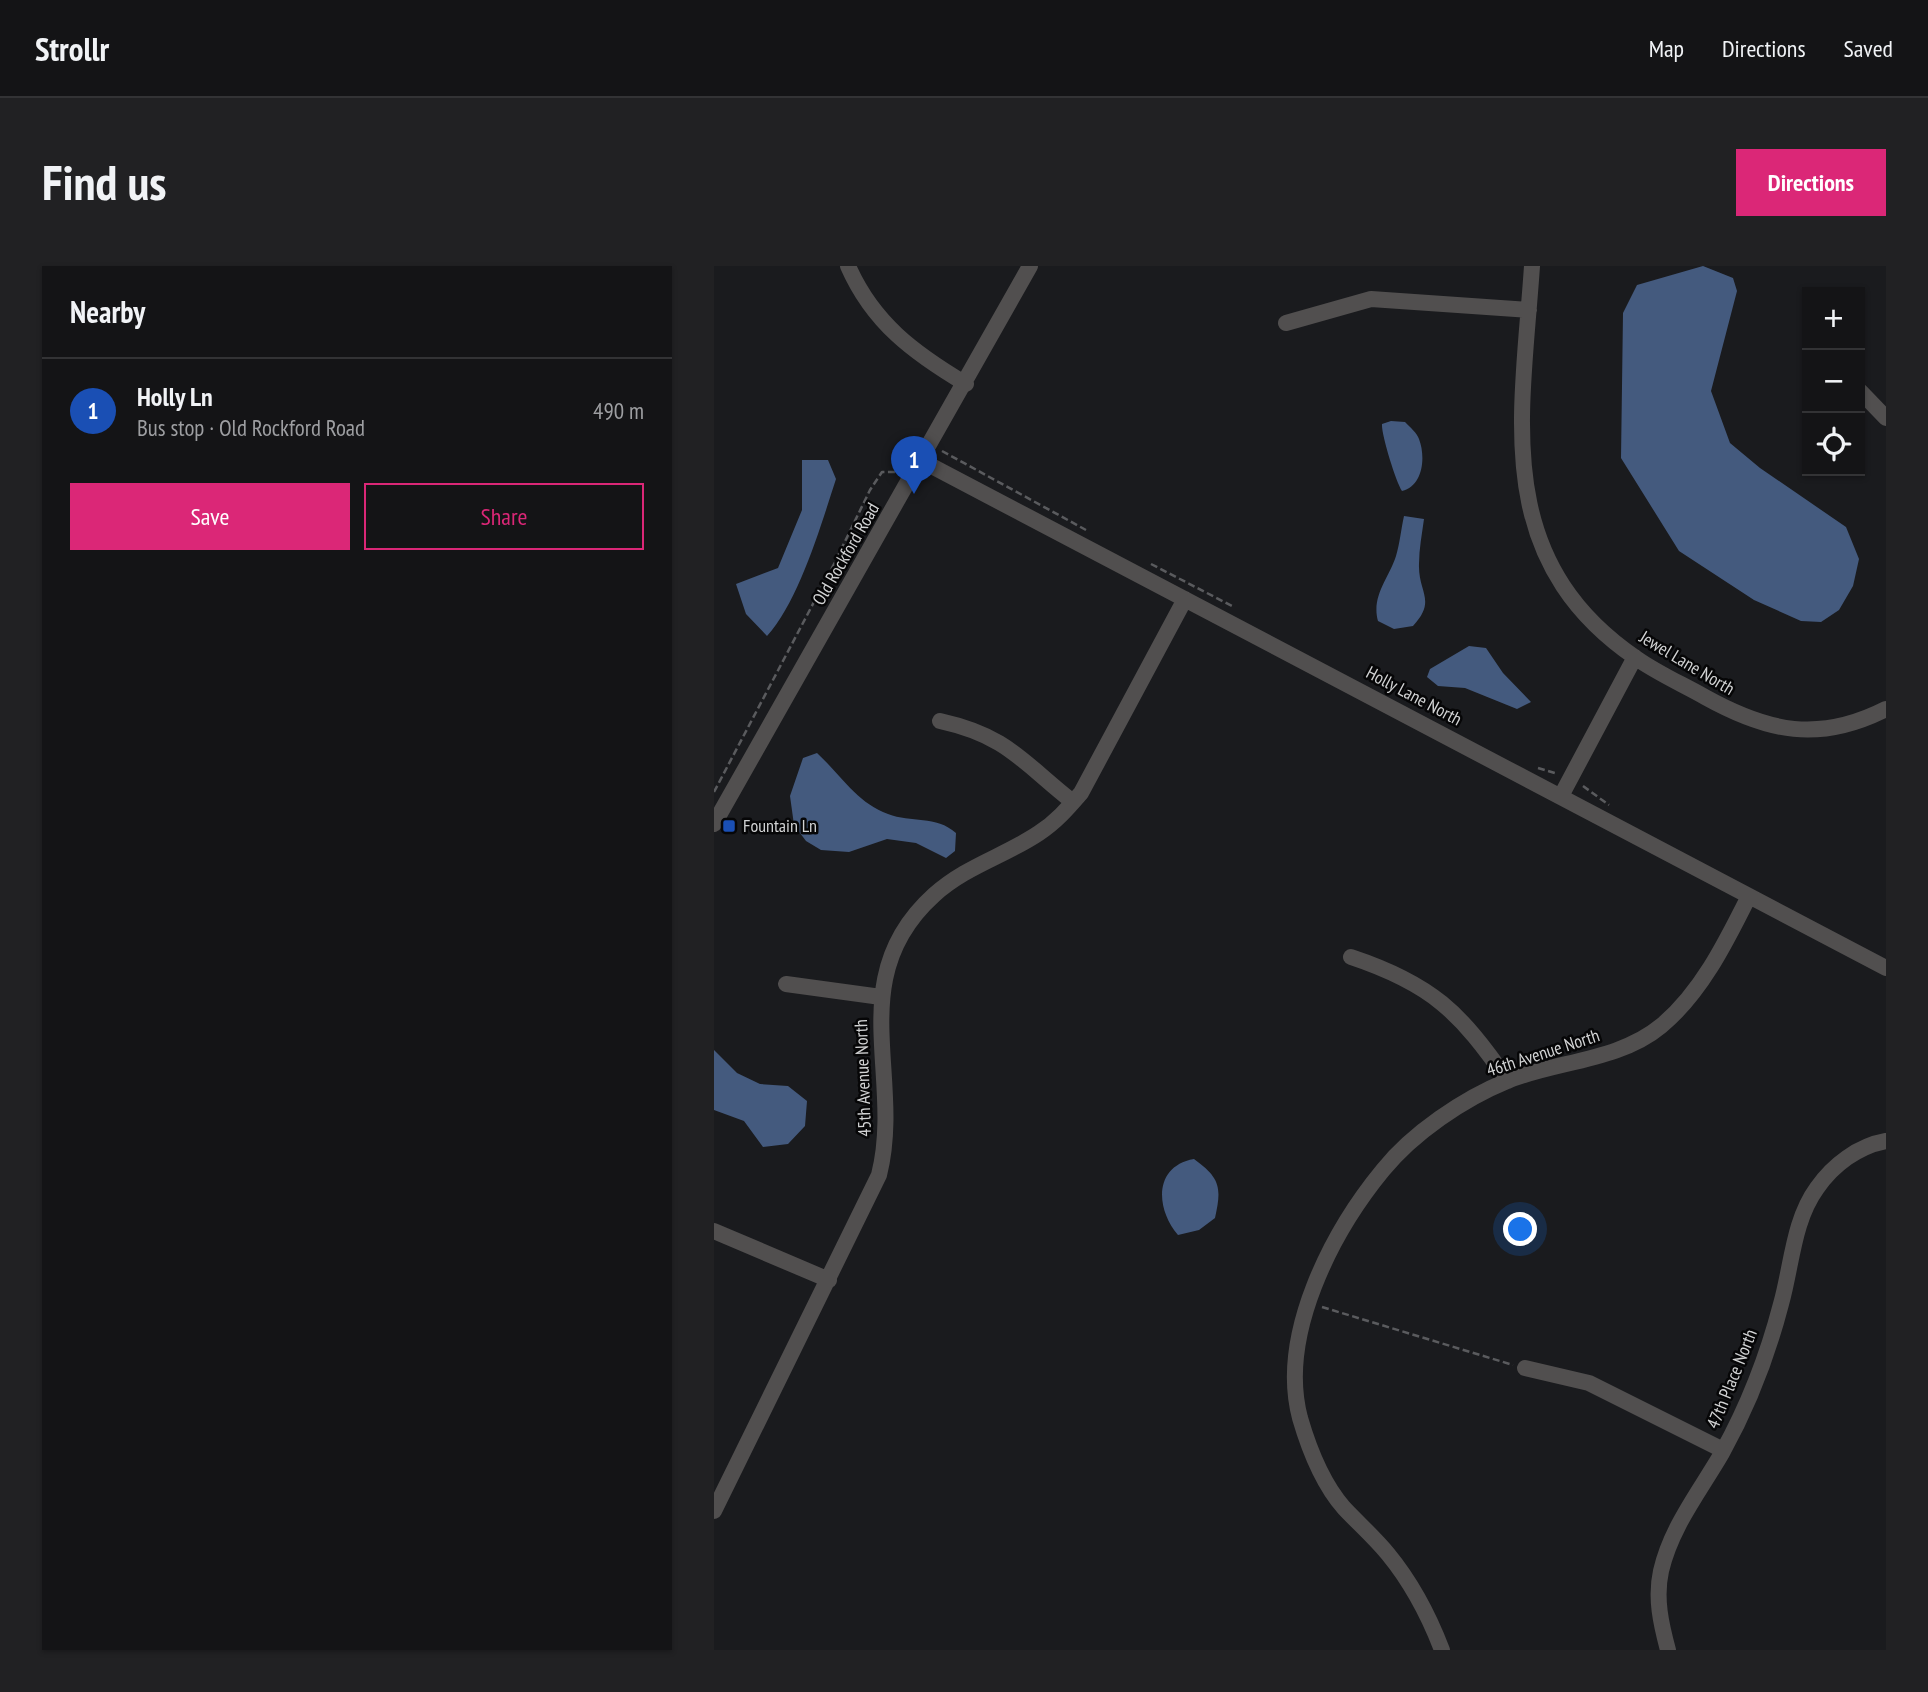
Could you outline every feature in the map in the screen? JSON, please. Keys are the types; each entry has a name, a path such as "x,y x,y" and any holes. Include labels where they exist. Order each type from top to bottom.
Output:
{"street":[{"path":"849,266 864,298 901,341 965,384"},
{"name":"Old Rockford Road","path":"716,816 922,461 1030,266"},
{"name":"Jewel Lane North","path":"1532,266 1520,448 1531,515 1544,547 1567,588 1604,632 1635,657 1732,712 1785,729 1840,727 1886,709"},
{"path":"1286,323 1371,299 1529,310"},
{"path":"1865,396 1886,418"},
{"name":"Holly Lane North","path":"922,461 1886,968"},
{"name":"45th Avenue North","path":"714,1511 869,1199 885,1152 887,1102 879,1043 881,997 895,950 911,922 932,897 956,876 1039,834 1073,802 1097,769 1185,599"},
{"path":"1561,796 1635,657"},
{"path":"940,721 992,736 1015,751 1073,802"},
{"name":"46th Avenue North","path":"1442,1650 1418,1597 1388,1554 1341,1505 1320,1473 1299,1416 1295,1380 1298,1345 1308,1303 1321,1269 1348,1219 1385,1168 1453,1111 1508,1080 1627,1046 1660,1028 1689,999 1749,896"},
{"path":"1351,957 1414,982 1448,1006 1474,1032 1508,1080"},
{"path":"786,984 881,997"},
{"name":"47th Place North","path":"1668,1650 1658,1611 1661,1572 1675,1531 1723,1450 1767,1347 1781,1305 1802,1214 1817,1187 1843,1160 1881,1142"},
{"path":"714,1231 829,1280"},
{"path":"1525,1368 1589,1383 1723,1450"}],"path":[{"path":"714,792 870,490 882,472 903,469"},
{"path":"1308,1303 1525,1368"}],"water":[{"path":"1703,266 1733,278 1737,291 1711,391 1730,443 1760,468 1846,527 1859,559 1853,586 1839,610 1821,622 1801,621 1754,600 1679,551 1621,458 1623,313 1637,285"},
{"path":"1391,421 1405,422 1417,435 1421,446 1421,470 1414,483 1402,491 1389,458 1382,429 1382,424"},
{"path":"802,460 828,460 836,479 799,583 779,621 767,636 746,614 736,584 778,568 802,510"},
{"path":"1404,516 1424,519 1419,574 1425,603 1413,626 1394,629 1378,621 1376,612 1379,595 1396,556"},
{"path":"1469,646 1486,648 1503,673 1531,702 1517,709 1465,688 1438,686 1427,677 1430,669"},
{"path":"817,753 858,795 877,809 897,817 932,821 948,827 956,833 955,851 946,858 916,843 887,839 849,852 821,850 806,841 794,825 790,796 803,758"},
{"path":"714,1050 737,1073 760,1084 788,1086 807,1101 805,1126 788,1144 763,1147 744,1121 714,1110"},
{"path":"1194,1159 1209,1172 1217,1184 1215,1218 1199,1230 1178,1235 1165,1213 1162,1190 1171,1170"}],"place":[{"name":"Holly Ln","path":"914,494"},
{"name":"Fountain Ln","path":"729,826"}]}
